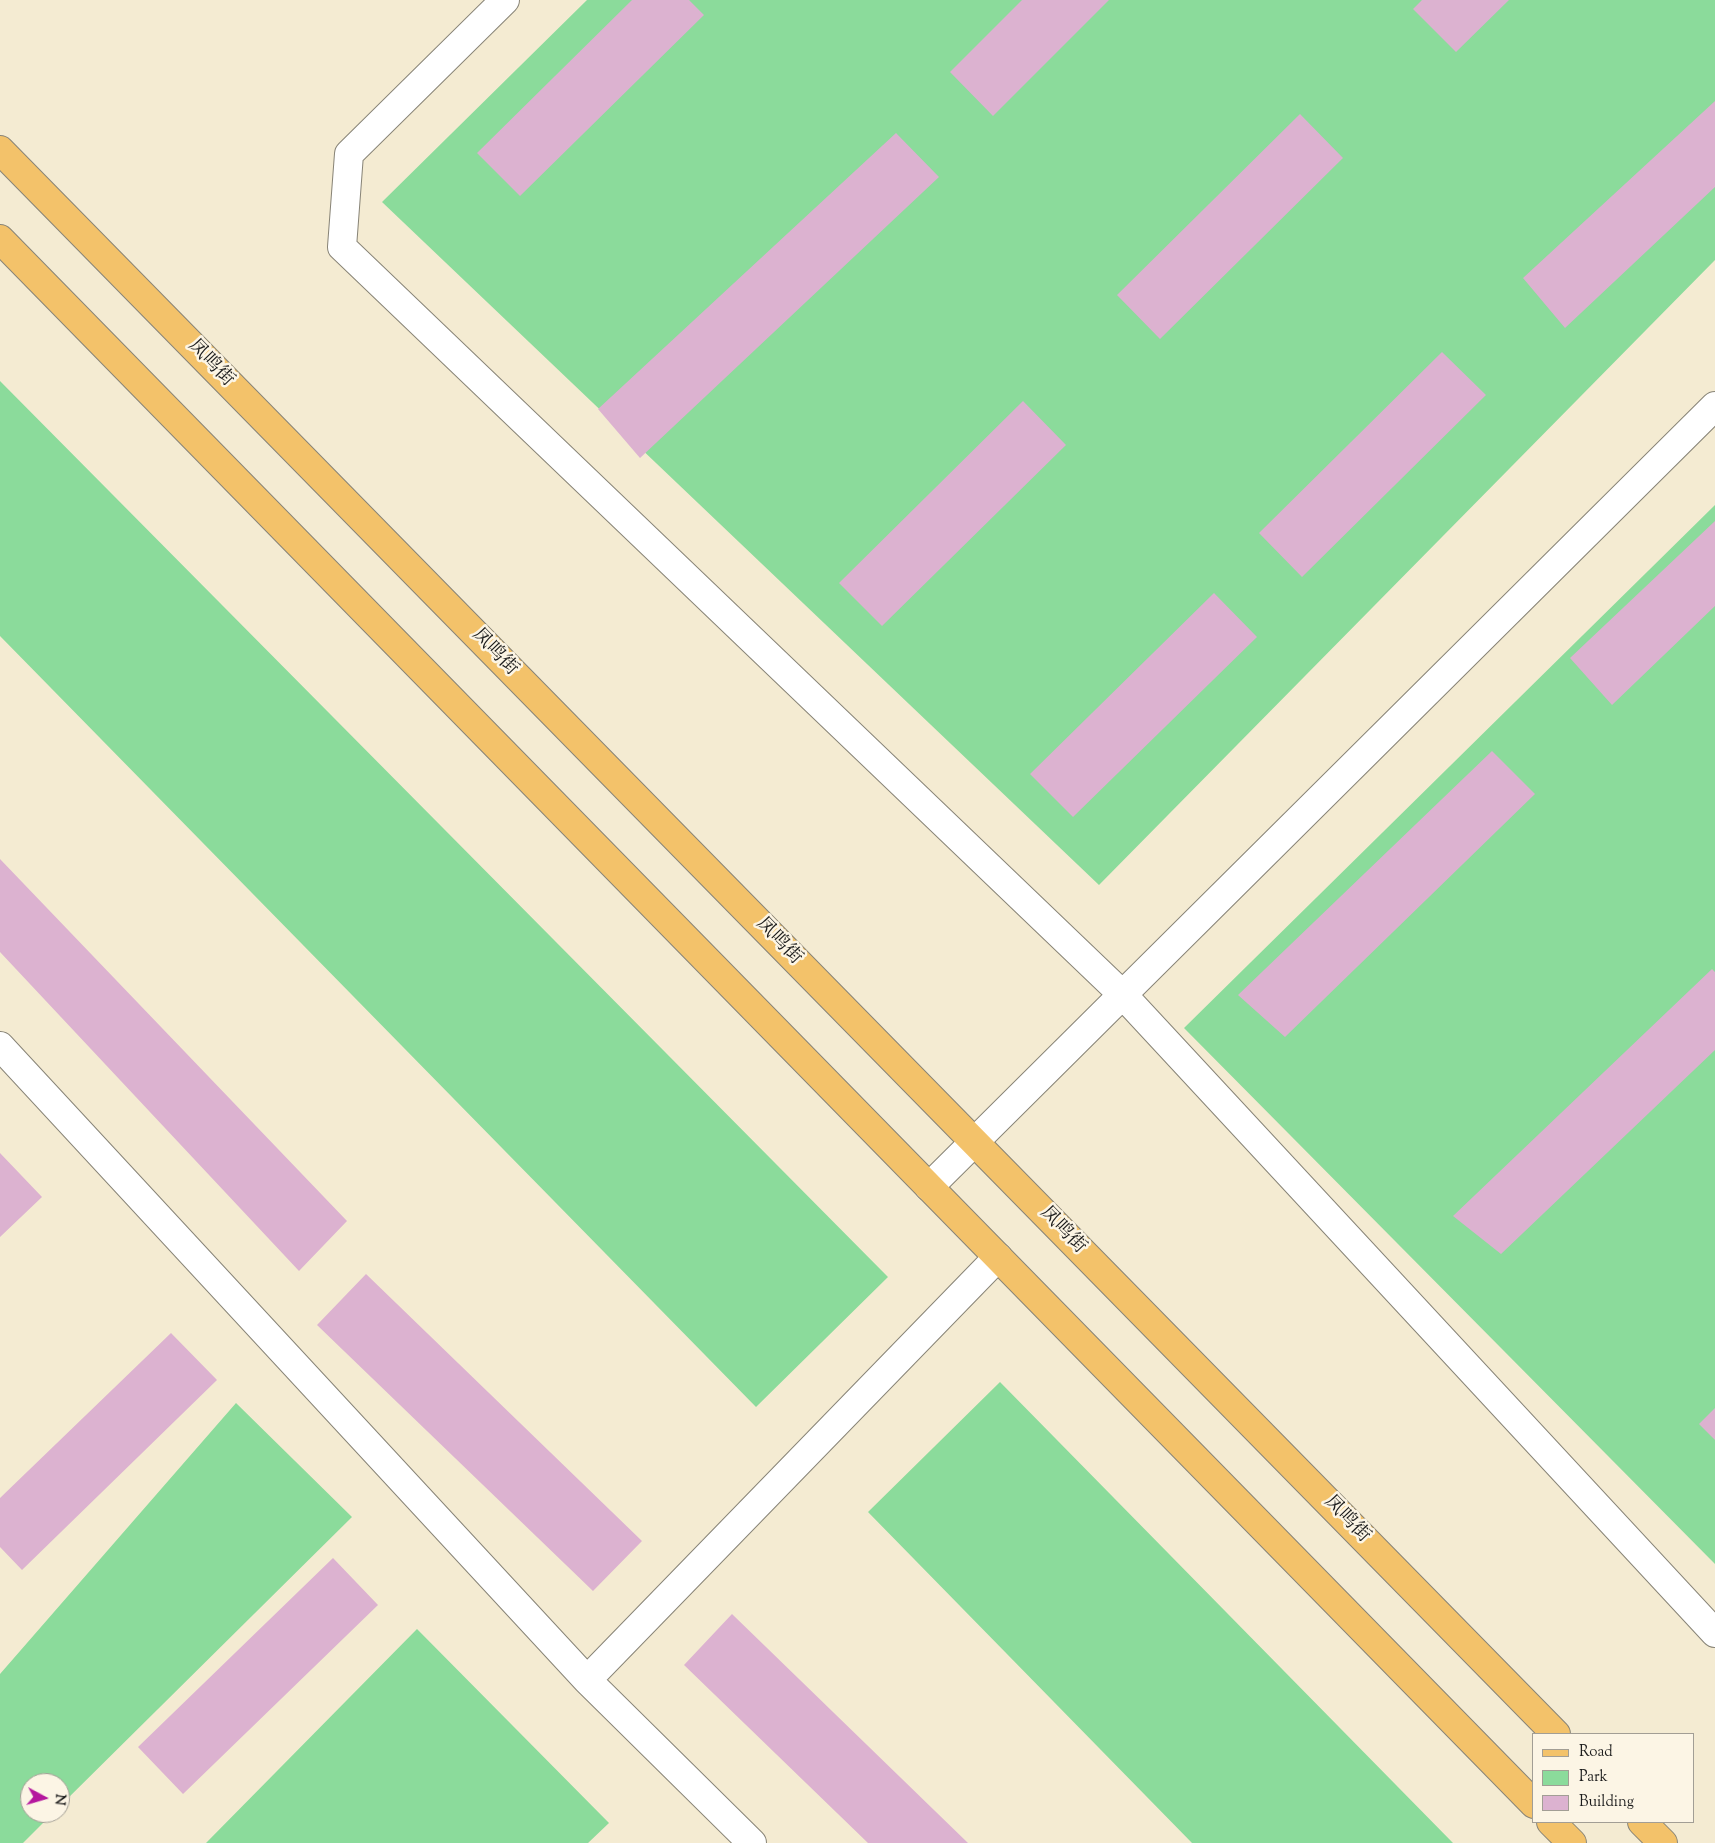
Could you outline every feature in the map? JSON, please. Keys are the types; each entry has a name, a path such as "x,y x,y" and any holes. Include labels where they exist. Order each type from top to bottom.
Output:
{"main road":[{"name":"凤鸣街","path":"0,150 1555,1733"},
{"path":"0,239 1532,1802"},
{"path":"1552,1823 1572,1843"},
{"path":"1643,1823 1663,1843"}],"street":[{"path":"504,0 348,154 342,248 1123,995 1715,1633"},
{"path":"929,1187 1715,406"},
{"path":"0,1046 587,1680 752,1843"},
{"path":"587,1680 998,1257"}],"green space":[{"path":"587,0 1715,0 1715,260 1099,885 382,202"},
{"path":"0,381 888,1277 756,1407 0,636"},
{"path":"1715,505 1715,1564 1184,1028"},
{"path":"1000,1382 1453,1843 1192,1843 868,1512"},
{"path":"236,1403 352,1517 70,1796 70,1773 20,1773 20,1823 43,1823 23,1843 0,1843 0,1674"},
{"path":"417,1629 609,1823 588,1843 206,1843"}],"building":[{"path":"632,0 689,0 704,15 520,196 477,153"},
{"path":"1022,0 1109,0 993,116 950,72"},
{"path":"1422,0 1509,0 1456,52 1413,9"},
{"path":"1715,101 1715,187 1565,328 1523,278"},
{"path":"1300,114 1343,158 1160,339 1117,295"},
{"path":"896,133 939,177 640,458 598,409"},
{"path":"1442,352 1486,395 1302,577 1259,533"},
{"path":"1023,401 1066,445 882,626 839,583"},
{"path":"1715,521 1715,606 1612,705 1570,658"},
{"path":"1214,593 1257,637 1073,817 1030,774"},
{"path":"1492,751 1535,794 1285,1037 1238,995"},
{"path":"0,859 347,1221 299,1271 0,952"},
{"path":"1712,969 1715,972 1715,1050 1501,1254 1453,1216"},
{"path":"0,1153 42,1197 0,1237"},
{"path":"366,1274 642,1541 593,1591 317,1325"},
{"path":"171,1333 217,1380 22,1570 0,1547 0,1498"},
{"path":"1715,1408 1715,1440 1699,1424"},
{"path":"333,1558 378,1605 183,1794 138,1747"},
{"path":"732,1614 968,1843 868,1843 684,1665"}]}
